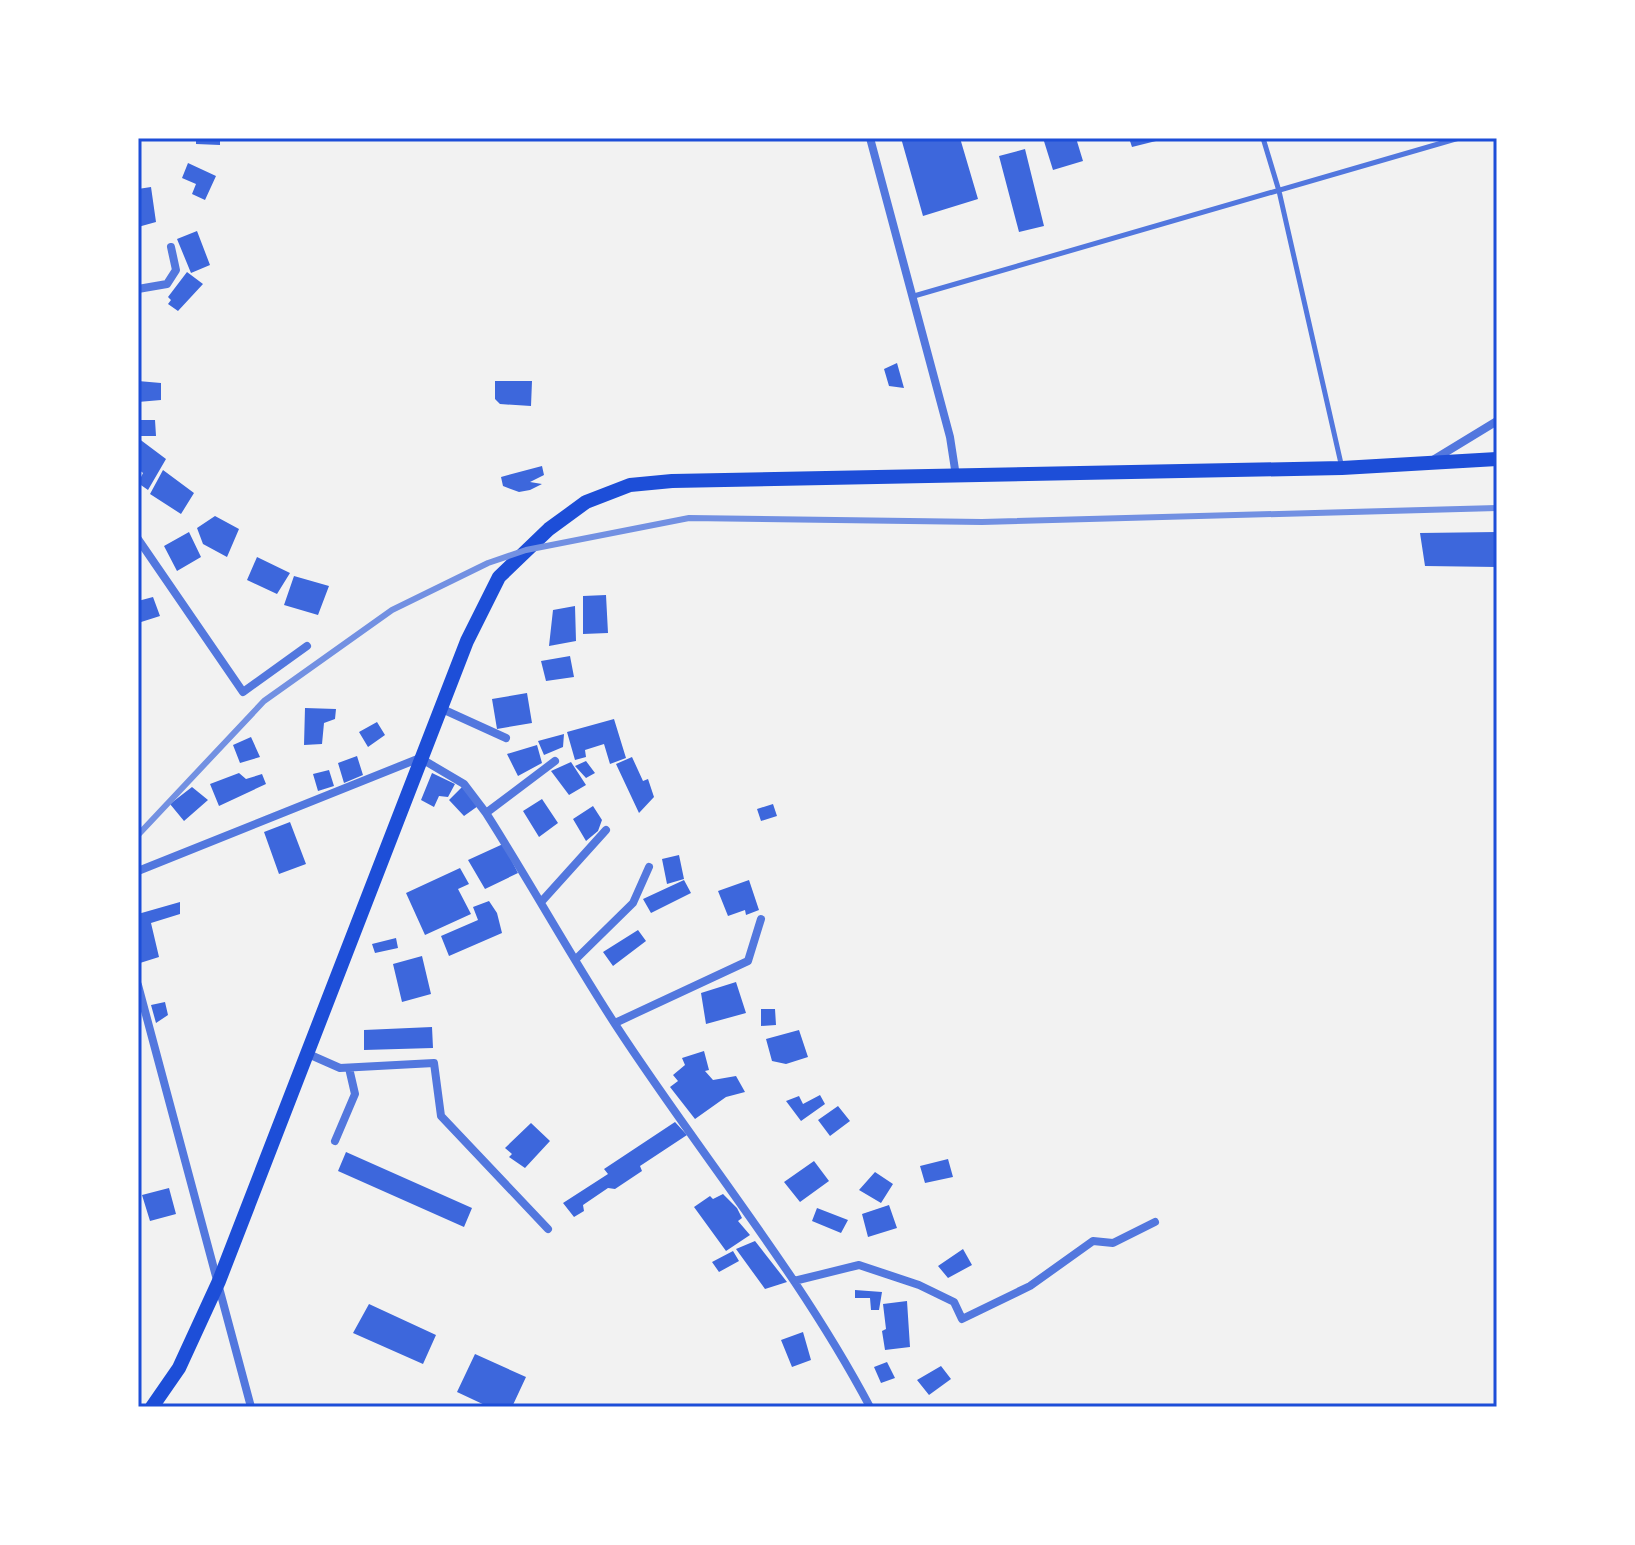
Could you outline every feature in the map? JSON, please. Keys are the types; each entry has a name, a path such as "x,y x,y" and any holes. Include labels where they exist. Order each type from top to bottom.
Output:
{"main road":[{"path":"152,1407 179,1368 219,1281 467,641 499,577 549,529 586,502 630,485 672,481 1342,468 1497,459"}],"street":[{"path":"870,138 950,437 956,476"},
{"path":"138,289 167,284 176,270 171,247"},
{"path":"1432,461 1497,421"},
{"path":"138,539 243,692 307,646"},
{"path":"440,708 506,738"},
{"path":"138,871 420,758 464,784 542,901 615,1023 845,1359 870,1407"},
{"path":"486,813 555,761"},
{"path":"542,901 606,830"},
{"path":"577,958 633,903 649,867"},
{"path":"615,1023 748,961 761,919"},
{"path":"138,985 251,1407"},
{"path":"305,1053 340,1068 434,1063 441,1116 548,1229"},
{"path":"335,1141 355,1094 349,1068"},
{"path":"794,1281 859,1265 919,1285 954,1302 962,1319 1030,1286 1093,1241 1113,1243 1155,1222"}],"lane":[{"path":"1263,138 1279,191 1342,468"},
{"path":"914,296 1459,138"}],"building":[{"path":"196,138 220,138 220,145 196,144"},
{"path":"901,138 960,138 978,199 923,216"},
{"path":"1043,138 1076,138 1083,161 1053,170"},
{"path":"1129,138 1164,138 1164,139 1132,147"},
{"path":"1025,149 1044,226 1019,232 999,156"},
{"path":"188,163 216,176 205,200 192,194 196,184 182,178"},
{"path":"151,187 156,222 138,227 138,189"},
{"path":"197,231 210,265 191,273 177,239"},
{"path":"187,272 203,284 178,311 168,304 171,300 168,297"},
{"path":"897,363 904,388 889,386 884,369"},
{"path":"138,381 161,383 161,400 138,402"},
{"path":"495,381 532,381 531,406 500,404 495,399"},
{"path":"138,420 155,420 156,436 138,436"},
{"path":"138,438 166,459 148,490 138,483 143,473 138,469"},
{"path":"542,466 544,475 530,482 542,484 519,492 503,486 501,477"},
{"path":"163,470 194,493 181,514 150,494"},
{"path":"215,516 239,529 227,557 203,544 197,528"},
{"path":"189,532 201,557 177,571 164,546"},
{"path":"1497,532 1497,567 1425,566 1420,533"},
{"path":"257,557 290,573 277,594 247,580"},
{"path":"294,576 329,586 318,615 284,605"},
{"path":"606,595 608,633 583,634 583,596"},
{"path":"153,597 160,616 138,623 138,601"},
{"path":"575,606 576,641 549,646 553,610"},
{"path":"570,656 574,677 546,681 541,661"},
{"path":"527,693 532,723 497,729 492,699"},
{"path":"305,708 336,709 335,719 324,723 322,744 304,745"},
{"path":"614,719 626,758 610,764 604,744 585,750 586,757 575,760 567,732"},
{"path":"377,722 385,735 368,747 359,732"},
{"path":"564,734 563,747 544,755 538,741"},
{"path":"251,737 260,757 240,763 233,745"},
{"path":"537,745 542,763 518,776 507,754"},
{"path":"357,756 363,775 344,783 338,763"},
{"path":"632,757 643,781 648,779 654,797 639,813 616,764"},
{"path":"586,761 595,773 586,778 575,766"},
{"path":"571,762 586,785 569,795 551,771"},
{"path":"329,770 334,786 318,791 313,774"},
{"path":"239,773 246,779 262,774 266,784 219,806 210,784"},
{"path":"432,773 455,784 448,797 439,796 434,807 421,800"},
{"path":"192,787 208,800 184,821 170,804"},
{"path":"462,787 478,806 464,816 449,800"},
{"path":"542,799 558,823 539,837 523,811"},
{"path":"773,804 777,816 761,821 757,809"},
{"path":"593,806 602,820 598,831 586,841 573,819"},
{"path":"290,822 306,864 279,874 264,832"},
{"path":"503,844 518,873 485,889 468,860"},
{"path":"679,855 684,879 667,884 662,859"},
{"path":"460,868 469,884 458,889 471,914 425,935 406,893"},
{"path":"684,880 691,893 651,913 643,899"},
{"path":"749,880 759,910 746,915 745,910 728,916 718,891"},
{"path":"489,901 497,913 502,933 449,956 441,936 478,920 473,907"},
{"path":"180,902 180,914 151,923 159,957 140,963 138,914"},
{"path":"638,930 646,941 613,966 603,952"},
{"path":"396,938 398,948 375,953 372,944"},
{"path":"422,956 431,994 402,1002 393,964"},
{"path":"736,982 746,1013 706,1024 701,993"},
{"path":"165,1002 168,1015 156,1023 151,1005"},
{"path":"761,1009 775,1009 776,1025 761,1026"},
{"path":"432,1027 433,1048 364,1050 364,1030"},
{"path":"799,1030 808,1057 786,1064 772,1061 766,1039"},
{"path":"704,1051 709,1070 705,1071 713,1080 736,1076 745,1092 726,1097 695,1119 670,1087 678,1081 673,1075 685,1065 682,1058"},
{"path":"820,1095 825,1104 801,1121 786,1101 799,1096 803,1104"},
{"path":"838,1106 850,1121 830,1136 818,1120"},
{"path":"675,1122 687,1135 640,1166 642,1171 583,1205 584,1211 574,1217 563,1203 608,1174 604,1169"},
{"path":"531,1123 550,1141 525,1168 509,1157 512,1154 505,1148"},
{"path":"346,1152 472,1208 464,1227 338,1171"},
{"path":"948,1159 953,1177 925,1183 920,1166"},
{"path":"814,1161 829,1181 800,1202 784,1182"},
{"path":"875,1172 893,1184 881,1203 859,1190"},
{"path":"169,1188 176,1214 150,1221 142,1195"},
{"path":"723,1194 737,1208 742,1218 738,1221 750,1235 726,1251 694,1207 710,1196 713,1199"},
{"path":"889,1205 897,1228 868,1237 862,1214"},
{"path":"817,1208 848,1220 841,1233 812,1221"},
{"path":"755,1241 787,1282 765,1289 736,1249"},
{"path":"963,1249 972,1265 948,1278 938,1266"},
{"path":"733,1251 739,1261 719,1272 712,1262"},
{"path":"855,1290 882,1292 879,1310 871,1310 870,1298 855,1298"},
{"path":"907,1301 910,1347 885,1350 883,1304"},
{"path":"369,1304 436,1335 423,1364 353,1333"},
{"path":"803,1332 811,1360 792,1367 781,1340"},
{"path":"475,1354 526,1377 512,1407 489,1407 457,1392"},
{"path":"887,1362 895,1378 881,1383 874,1367"},
{"path":"941,1366 951,1379 929,1395 917,1380"}],"railway":[{"path":"138,835 264,701 392,610 488,563 526,550 689,518 982,522 1497,508"}]}
